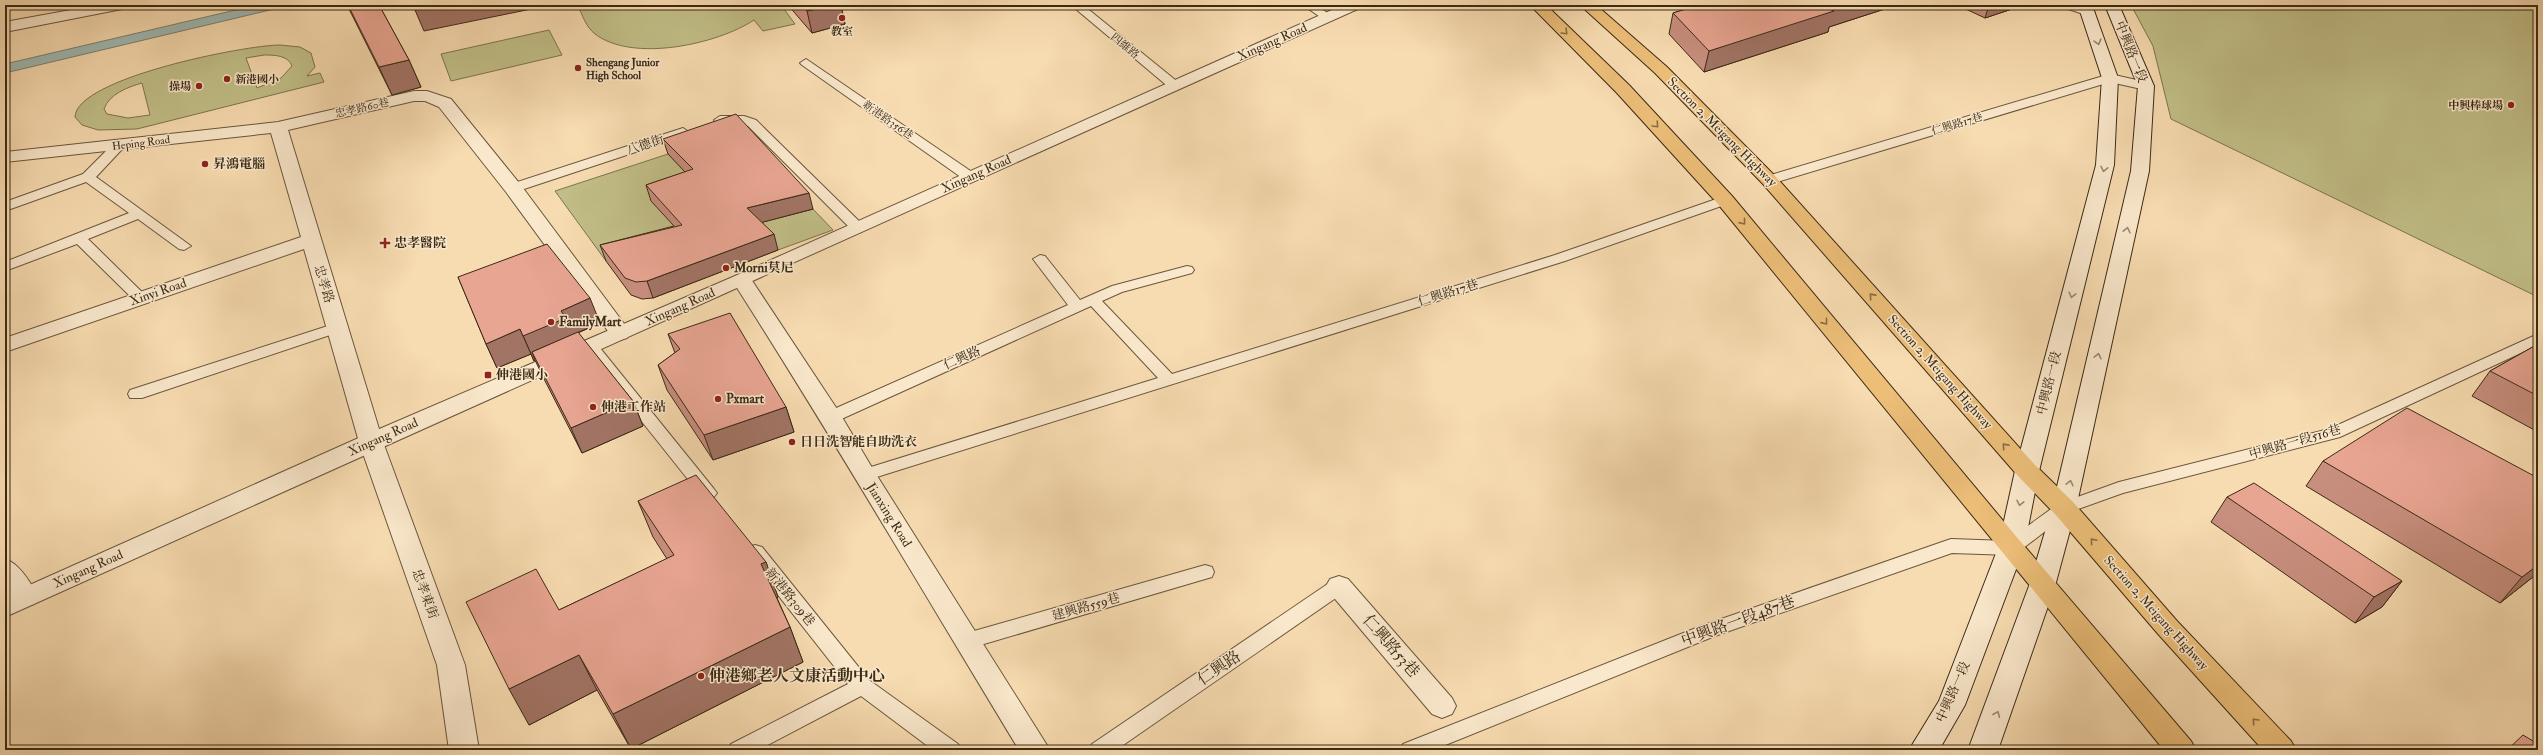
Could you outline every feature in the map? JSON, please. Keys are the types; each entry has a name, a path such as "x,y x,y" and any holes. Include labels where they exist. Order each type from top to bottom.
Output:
{"main road":[{"path":"1537,5 1623,89 1725,200 2010,548 2181,750"},
{"name":"Section 2, Meigang Highway","path":"1587,5 1661,70 1770,180 2027,470 2064,508 2168,628 2281,750"}],"street":[{"name":"Xingang Road","path":"15,602 371,442 742,280 857,227 1355,5"},
{"name":"中興路一段","path":"1983,750 2010,680 2042,586 2064,508 2140,171 2146,86 2112,5"},
{"path":"5,27 116,6"},
{"name":"中興路一段","path":"1924,750 1951,705 2010,548 2027,470 2105,165 2110,78 2087,9"},
{"name":"忠孝路60巷","path":"278,127 414,96 427,96 445,103 513,188"},
{"name":"Heping Road","path":"5,157 278,127"},
{"name":"忠孝路","path":"278,127 310,240 371,442"},
{"path":"513,188 620,333"},
{"name":"Xinyi Road","path":"5,345 310,240"},
{"name":"Jianxing Road","path":"742,280 831,416 864,474 1035,750"},
{"name":"忠孝東街","path":"371,442 450,665 464,750"},
{"path":"5,569 15,602"},
{"name":"仁興路53巷","path":"1339,586 1442,706"}],"lane":[{"name":"四維路","path":"1076,5 1175,86"},
{"path":"1308,5 1327,18"},
{"path":"2062,5 2087,9"},
{"name":"新港路356巷","path":"806,63 970,177"},
{"name":"仁興路17巷","path":"1770,180 2110,78 2146,86"},
{"name":"八德街","path":"513,188 720,120 744,120 752,123 857,227"},
{"path":"5,207 88,176 120,145"},
{"path":"88,176 184,246"},
{"name":"仁興路17巷","path":"864,474 1560,258 1725,200"},
{"path":"5,267 140,214"},
{"path":"80,238 140,298"},
{"path":"1040,259 1077,307"},
{"name":"仁興路","path":"831,416 1117,289 1187,270"},
{"path":"1093,300 1169,380"},
{"path":"136,394 337,328"},
{"name":"中興路一段516巷","path":"2064,508 2119,488 2334,433 2538,339"},
{"path":"590,346 718,507"},
{"path":"2010,548 2064,508"},
{"name":"新港路309巷","path":"743,538 862,686 946,748 951,750"},
{"name":"中興路一段487巷","path":"1410,750 1708,630 1950,546 2010,548"},
{"name":"建興路559巷","path":"967,641 1205,572"},
{"name":"仁興路","path":"1098,750 1339,586"},
{"path":"738,750 862,686"}],"shaded area":[{"path":"578,5 781,5 795,24 763,31 754,20 738,29 698,43 653,49 611,43 595,34 587,24"},
{"path":"2131,5 2538,5 2538,297 2171,119 2153,46"},
{"path":"549,30 562,55 451,81 441,54"},
{"path":"280,45 300,47 311,53 315,67 307,76 320,73 324,82 137,129 98,130 82,125 75,117 83,103 103,89 131,77 200,57 261,46","holes":["264,55 284,58 290,62 292,66 281,78 257,88 246,58","142,83 150,115 128,118 107,114 104,109 110,99 125,89"]},
{"path":"668,154 740,228 606,261 555,191"},
{"path":"813,209 833,230 778,250 752,225"}],"water":[{"path":"257,5 291,5 5,73 5,64"}],"building":[{"path":"348,5 379,5 409,60 379,67"},
{"path":"414,5 439,5 415,10"},
{"path":"801,5 835,5 807,11"},
{"path":"1699,5 1838,5 1828,8 1834,11 1709,51 1673,13"},
{"path":"736,114 809,193 747,208 774,234 647,281 636,282 625,278 600,245 682,225 646,185 693,169 663,139"},
{"path":"547,244 590,298 561,311 566,318 523,336 520,329 486,344 458,277"},
{"path":"730,313 786,407 704,435 658,365 680,349 668,334"},
{"path":"578,332 633,401 571,428 532,352"},
{"path":"2538,344 2538,396 2490,371"},
{"path":"2407,408 2538,478 2538,565 2522,577 2323,461"},
{"path":"696,475 766,562 761,564 790,627 613,714 579,655 509,689 466,602 536,569 559,610 674,555 638,501"},
{"path":"2254,483 2402,581 2374,597 2227,497"},
{"path":"2523,735 2538,744 2538,750 2507,750"}],"place":[{"name":"教室","path":"842,18"},
{"name":"Shengang Junior High School","path":"578,68"},
{"name":"新港國小","path":"227,79"},
{"name":"操場","path":"199,86"},
{"name":"中興棒球場","path":"2511,105"},
{"name":"昇鴻電腦","path":"205,164"},
{"name":"忠孝醫院","path":"385,243"},
{"name":"Morni莫尼","path":"726,268"},
{"name":"FamilyMart","path":"551,322"},
{"name":"伸港國小","path":"488,375"},
{"name":"Pxmart","path":"718,399"},
{"name":"伸港工作站","path":"593,407"},
{"name":"日日洗智能自助洗衣","path":"792,442"},
{"name":"伸港鄉老人文康活動中心","path":"701,676"}]}
